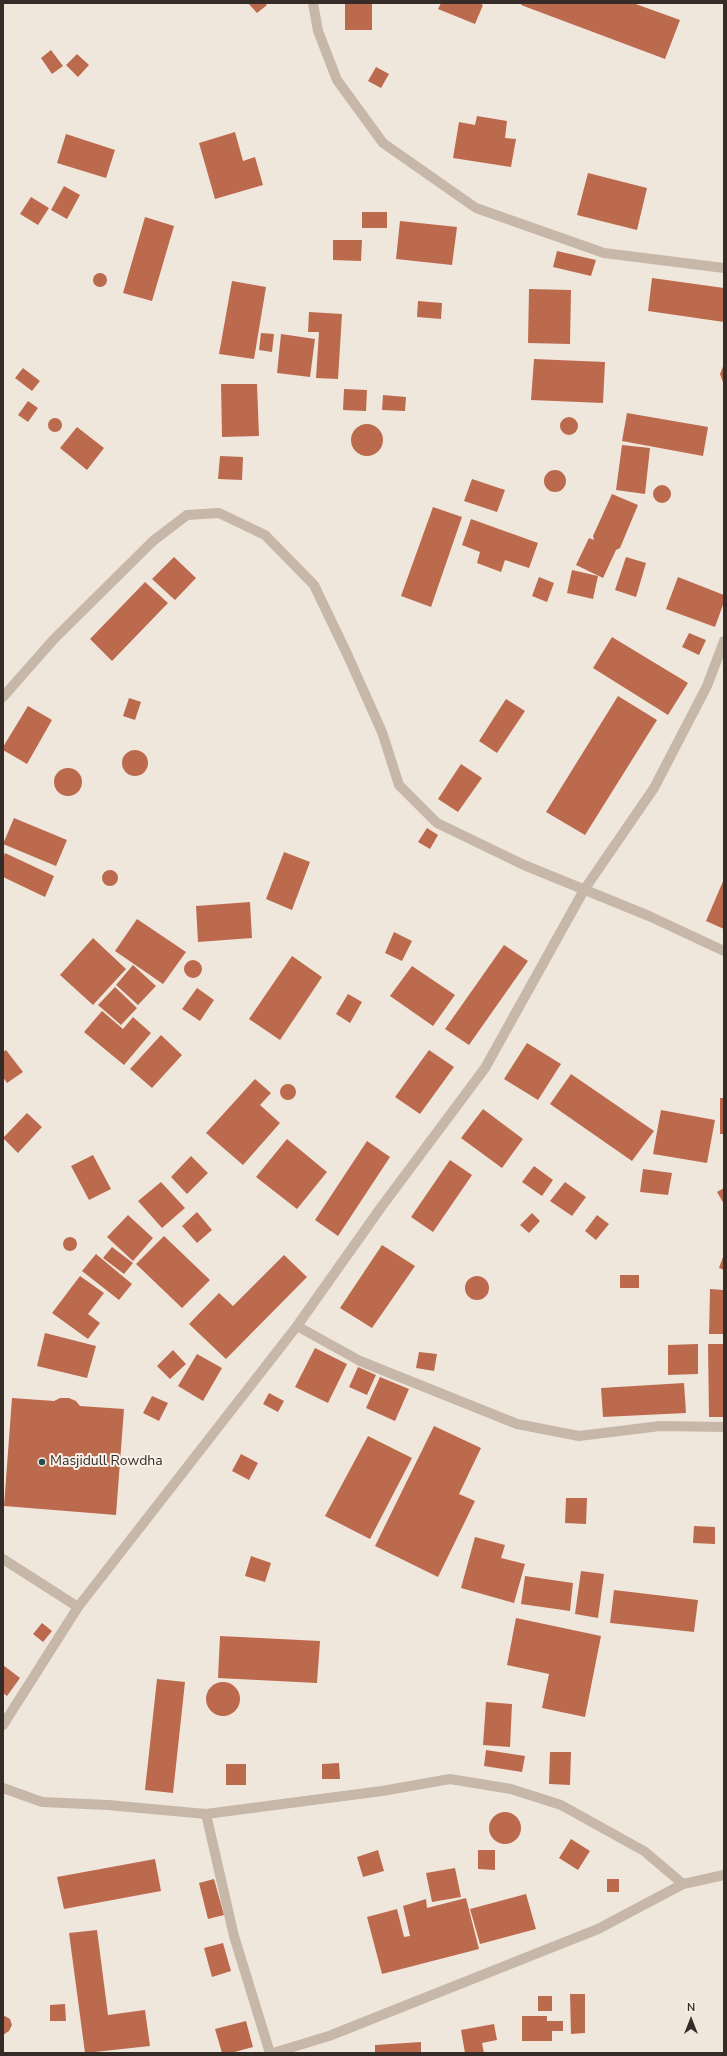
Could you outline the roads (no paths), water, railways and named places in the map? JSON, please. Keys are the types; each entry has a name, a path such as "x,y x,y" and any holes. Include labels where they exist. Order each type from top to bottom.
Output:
{"street":[{"path":"313,3 318,31 337,80 383,143 476,208 604,252 724,268"},
{"path":"3,697 54,640 153,541 187,515 219,512 265,535 314,586 348,656 382,732 399,785 437,823 524,865 648,916 724,951"},
{"path":"3,1725 78,1607 297,1326 382,1206 485,1068 584,890 654,788 707,686 724,640"},
{"path":"297,1326 360,1361 517,1424 578,1436 660,1426 724,1427"},
{"path":"3,1559 78,1607"},
{"path":"3,1788 42,1802 108,1805 206,1814 382,1791 450,1779 511,1789 561,1805 644,1851 683,1884"},
{"path":"206,1814 234,1936 271,2053 329,2036 598,1929 683,1884 724,1875"}],"place":[{"name":"Masjidull Rowdha","path":"42,1462"}]}
